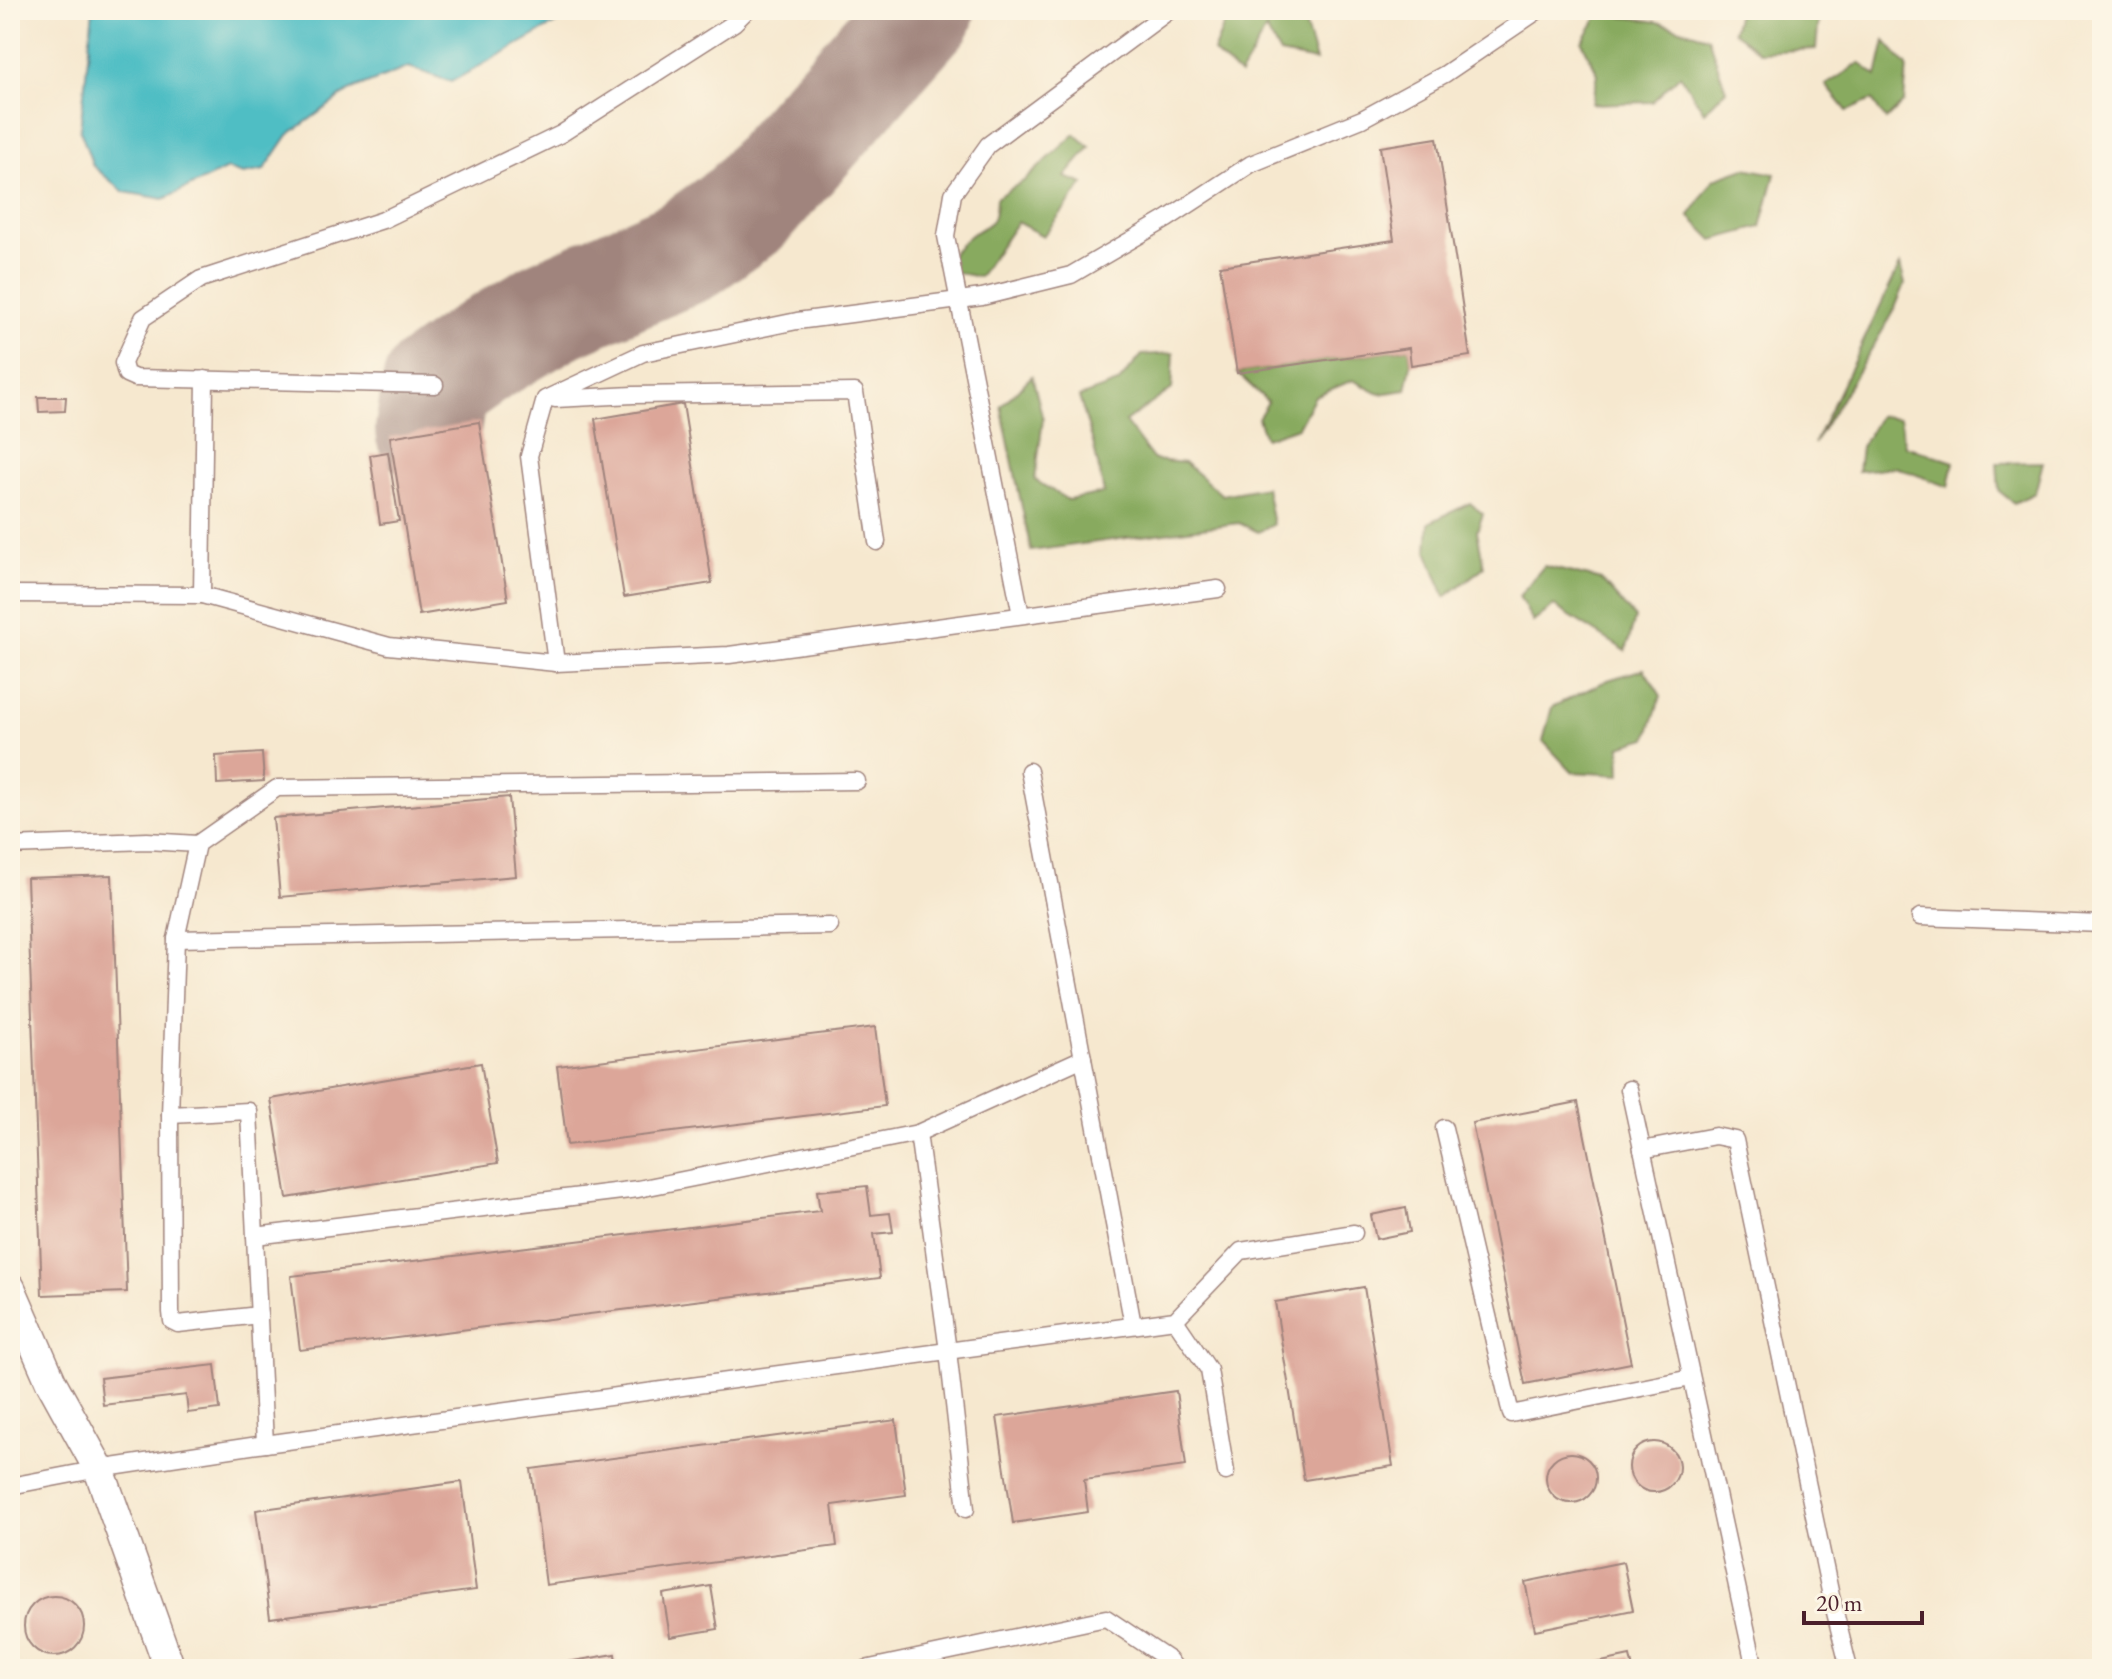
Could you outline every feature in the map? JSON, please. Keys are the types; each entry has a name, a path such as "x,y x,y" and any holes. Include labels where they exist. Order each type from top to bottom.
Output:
{"street":[{"path":"10,1288 51,1382 99,1469 170,1669"}],"lane":[{"path":"435,385 135,378 126,374 123,363 143,318 201,279 383,220 561,134 734,23 747,10"},
{"path":"1021,615 946,236 953,194 988,145 1170,10"},
{"path":"556,663 529,456 545,399 643,353 797,321 959,300 1071,275 1167,219 1251,164 1362,119 1445,74 1539,10"},
{"path":"202,595 205,379"},
{"path":"545,399 855,392 877,542"},
{"path":"10,594 202,595 389,646 556,663 729,655 1218,589"},
{"path":"1029,771 1133,1325"},
{"path":"10,846 147,841 197,844 277,788 857,781"},
{"path":"197,844 176,939 170,1115 172,1321 178,1324 259,1315"},
{"path":"1920,917 2102,924"},
{"path":"176,939 830,926"},
{"path":"255,1236 638,1189 918,1133 1083,1058"},
{"path":"1629,1089 1755,1669"},
{"path":"170,1115 249,1111 265,1444"},
{"path":"1444,1128 1511,1414 1691,1378"},
{"path":"918,1133 966,1509"},
{"path":"1642,1150 1715,1136 1735,1140 1849,1669"},
{"path":"10,1486 265,1444 1175,1320 1241,1251 1354,1233"},
{"path":"1175,1320 1209,1370 1226,1472"},
{"path":"865,1669 1106,1618 1169,1660 1176,1669"}],"green space":[{"path":"1230,10 1301,10 1316,61 1280,54 1266,29 1240,75 1213,52"},
{"path":"1739,10 1802,10 1819,17 1816,49 1759,52 1733,31"},
{"path":"1600,13 1658,22 1708,37 1726,90 1704,112 1680,75 1652,102 1592,104 1598,74 1582,42"},
{"path":"1885,41 1907,66 1904,102 1886,120 1872,100 1847,111 1826,85 1860,63 1877,76"},
{"path":"1075,134 1090,147 1065,177 1084,184 1043,236 1017,222 979,277 954,272 947,259 969,236 991,222 996,198 1025,180"},
{"path":"1745,168 1775,174 1761,227 1713,240 1689,216 1714,179"},
{"path":"1900,265 1905,284 1892,315 1814,444"},
{"path":"1409,348 1411,365 1406,390 1379,394 1353,380 1315,396 1298,427 1265,438 1258,418 1268,402 1237,373"},
{"path":"1174,353 1172,389 1125,422 1154,460 1185,463 1222,495 1266,487 1273,525 1258,532 1239,523 1031,551 1001,406 1032,376 1043,419 1035,480 1068,500 1104,493 1079,397 1118,383 1142,355"},
{"path":"1879,416 1900,418 1905,446 1954,462 1949,487 1896,467 1858,471 1861,447"},
{"path":"2043,462 2035,493 2014,503 1999,491 1997,463"},
{"path":"1470,503 1483,514 1477,531 1484,567 1445,597 1427,551 1429,523"},
{"path":"1544,566 1601,580 1635,618 1626,651 1554,606 1533,622 1519,596"},
{"path":"1644,669 1661,696 1647,738 1620,746 1621,775 1572,772 1543,741 1552,707 1608,680"}],"water":[{"path":"93,10 580,10 451,82 409,67 349,91 288,135 264,170 243,174 227,169 164,199 124,192 93,166 80,130"}],"building":[{"path":"1437,138 1470,356 1411,365 1409,348 1237,373 1220,266 1394,240 1380,147"},
{"path":"38,397 66,397 65,411 39,412"},
{"path":"683,404 712,583 624,597 595,419"},
{"path":"479,422 508,600 419,615 390,437"},
{"path":"388,452 399,521 380,524 370,455"},
{"path":"262,753 264,781 217,784 216,756"},
{"path":"509,797 516,876 280,897 273,818"},
{"path":"112,875 127,1292 42,1295 27,878"},
{"path":"875,1027 885,1106 567,1145 557,1066"},
{"path":"481,1063 498,1163 287,1198 271,1099"},
{"path":"1578,1102 1631,1363 1525,1384 1472,1123"},
{"path":"867,1186 871,1215 890,1213 893,1232 874,1234 880,1278 300,1350 291,1276 820,1211 817,1191"},
{"path":"1406,1208 1410,1232 1376,1239 1371,1215"},
{"path":"1364,1287 1393,1466 1304,1480 1275,1302"},
{"path":"215,1365 220,1409 188,1413 186,1395 103,1405 100,1378"},
{"path":"1176,1391 1186,1466 1084,1480 1088,1512 1013,1523 997,1417"},
{"path":"896,1420 906,1495 832,1505 837,1546 546,1585 531,1469"},
{"path":"1654,1442 1672,1449 1679,1467 1672,1485 1654,1492 1636,1485 1629,1467 1636,1449"},
{"path":"1571,1453 1588,1461 1596,1478 1588,1495 1571,1503 1554,1495 1546,1478 1554,1461"},
{"path":"462,1482 476,1590 270,1618 256,1510"},
{"path":"1623,1562 1633,1610 1535,1630 1525,1582"},
{"path":"711,1586 718,1629 670,1637 663,1594"},
{"path":"54,1596 65,1598 75,1605 82,1615 82,1637 75,1647 65,1654 54,1656 43,1654 33,1647 26,1637 24,1626 26,1615 33,1605 43,1598"},
{"path":"615,1654 617,1669 538,1669 538,1667"},
{"path":"1630,1656 1633,1669 1572,1669 1572,1668"}],"taxiway":[{"path":"428,430 435,385 485,350 551,311 687,251 746,209 922,10"}]}
